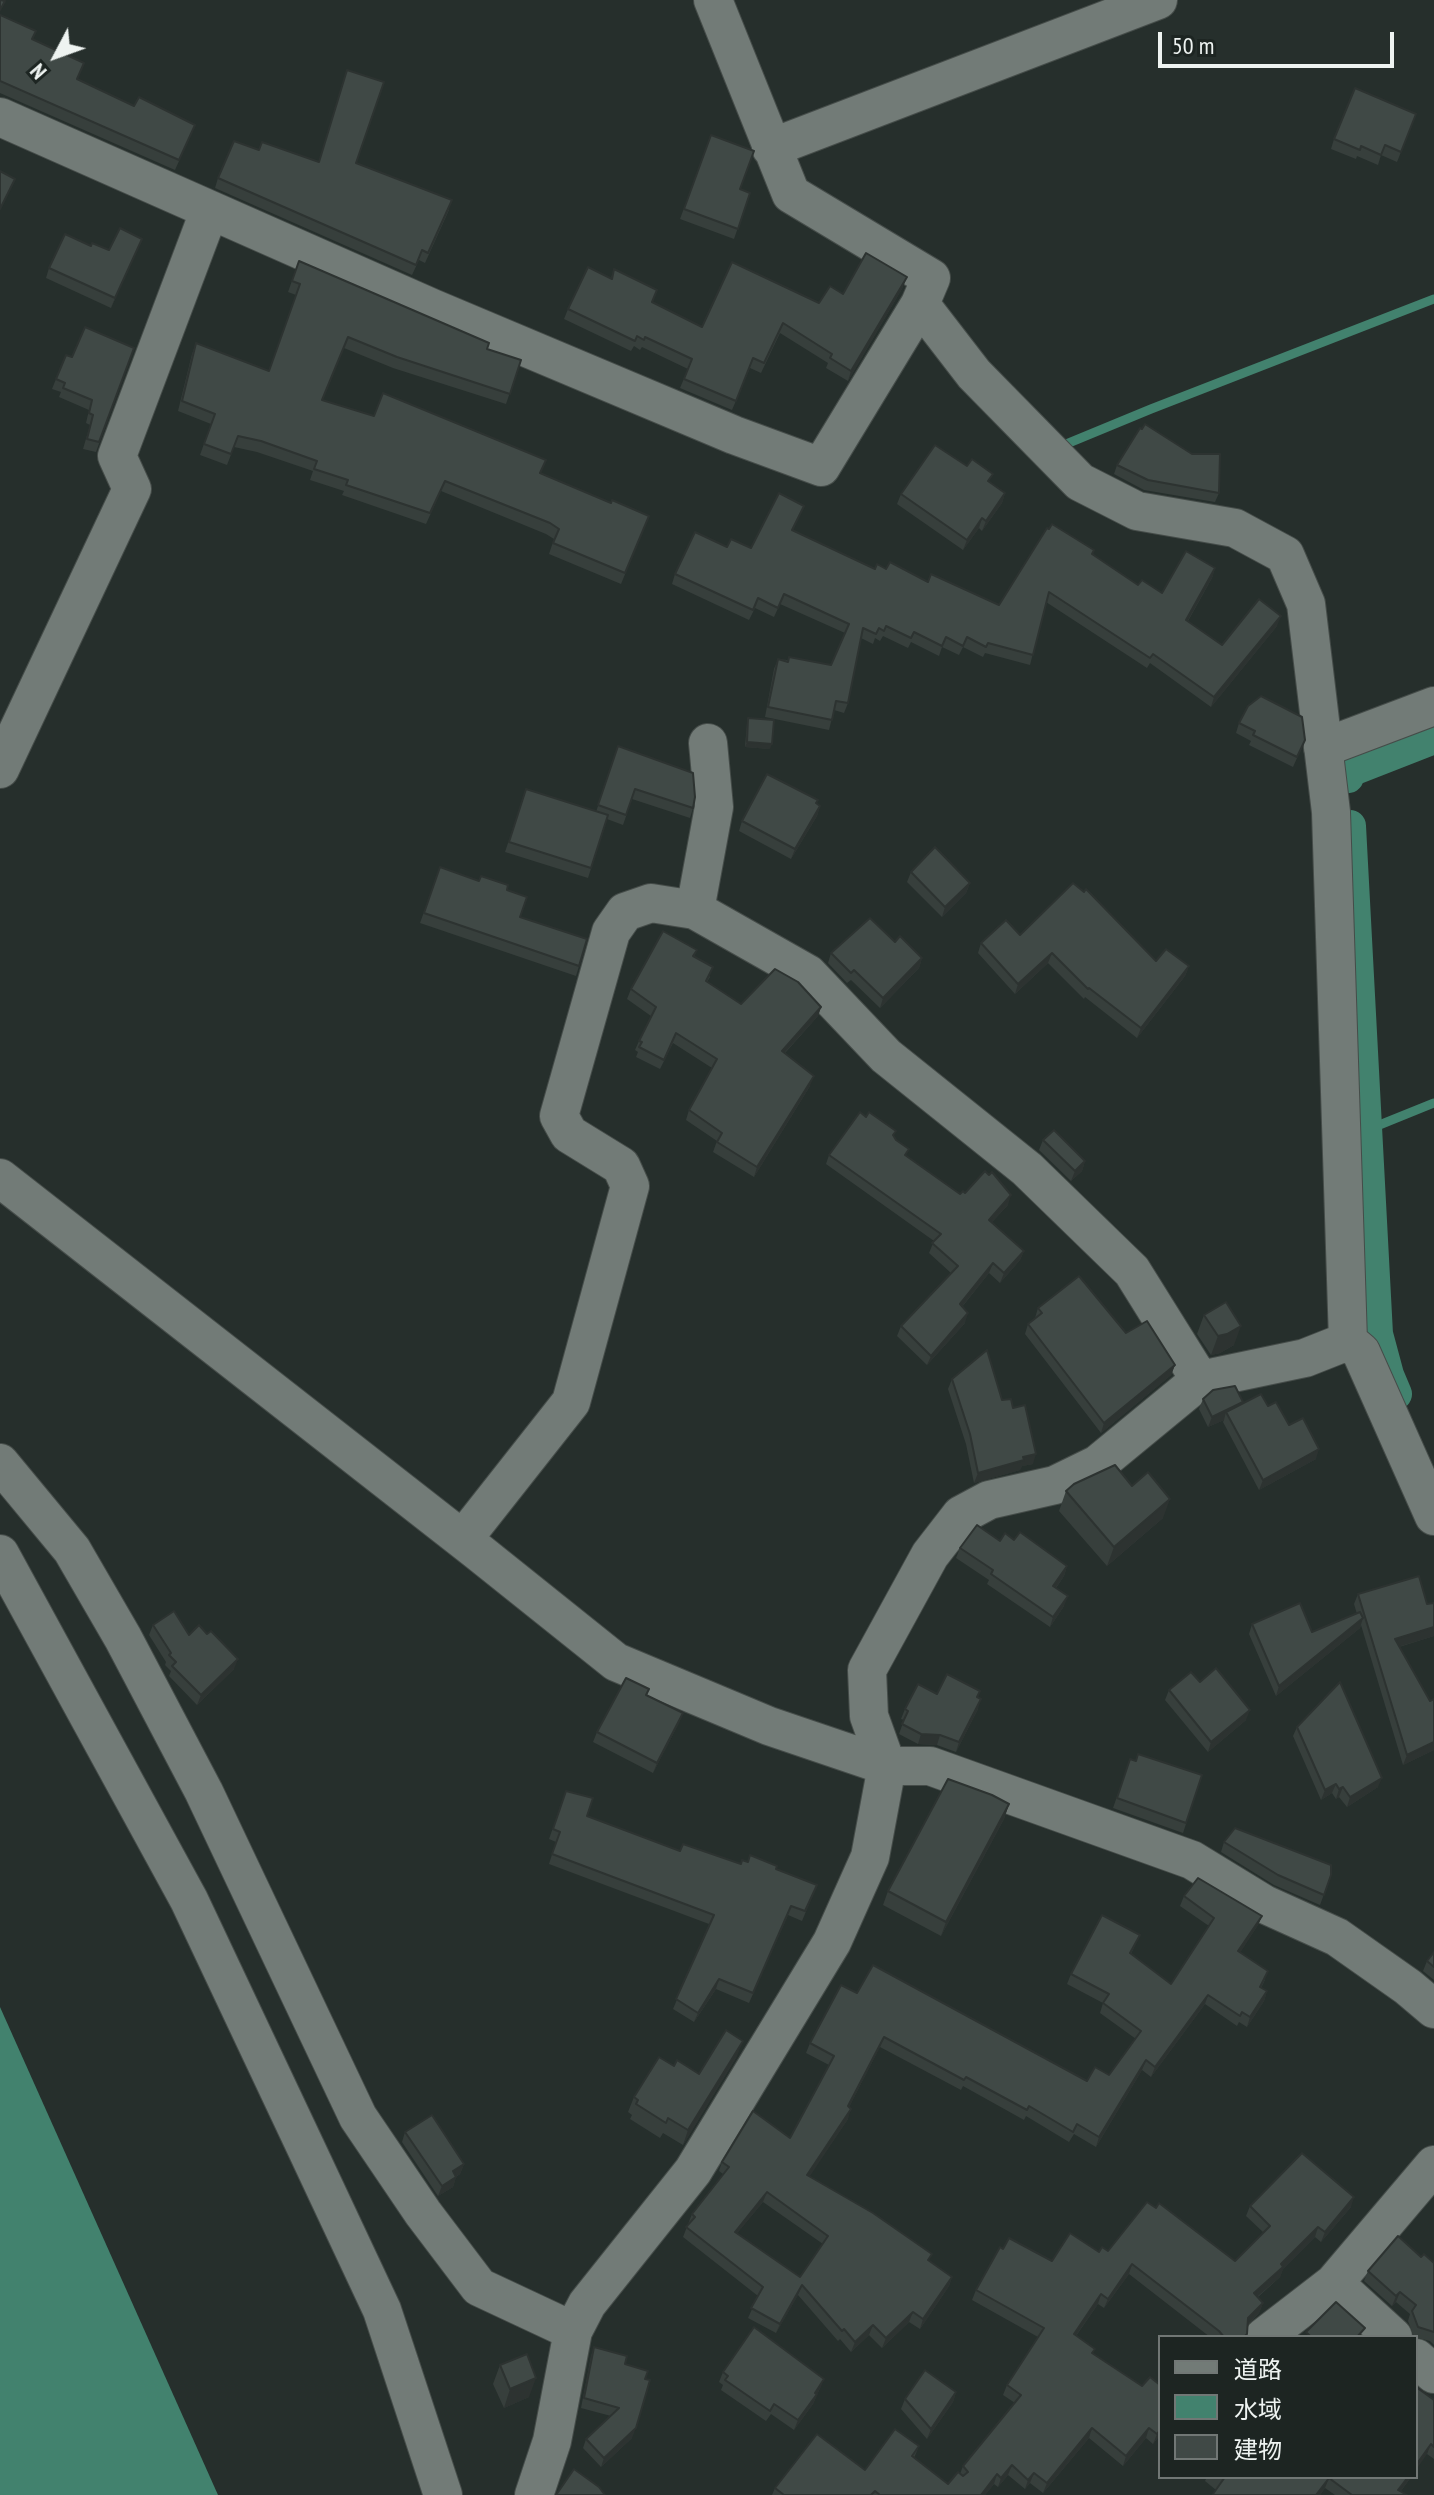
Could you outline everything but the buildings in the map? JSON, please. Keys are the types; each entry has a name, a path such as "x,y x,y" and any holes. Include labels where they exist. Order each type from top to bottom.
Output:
{"street":[{"path":"0,117 209,212 734,435 821,467 920,304 931,278 791,194 713,0"},
{"path":"771,148 1158,0"},
{"path":"0,769 132,489 117,456 209,212"},
{"path":"920,304 974,374 1080,482 1137,511 1235,528 1285,555 1306,604 1331,812 1348,1341 1361,1352 1434,1516"},
{"path":"1323,748 1434,706"},
{"path":"695,910 714,807 708,743"},
{"path":"463,1539 571,1402 630,1186 621,1166 569,1134 559,1116 611,932 625,912 651,903 695,910 808,974 886,1056 1027,1169 1132,1271 1200,1380"},
{"path":"0,1178 616,1662 769,1726 887,1766 930,1766 1192,1860 1264,1904 1337,1937 1434,2009"},
{"path":"534,2495 552,2441 573,2331 587,2304 693,2171 832,1942 870,1857 887,1766 869,1716 867,1670 930,1555 961,1515 989,1500 1055,1485 1098,1464 1200,1380 1305,1358 1348,1341"},
{"path":"0,1463 72,1550 123,1638 204,1792 358,2117 423,2213 479,2287 573,2331"},
{"path":"0,1554 189,1900 274,2079 382,2310 443,2495"},
{"path":"1267,2335 1334,2283 1434,2165"},
{"path":"1334,2283 1391,2335"},
{"path":"1418,2360 1434,2374"}],"water":[{"path":"0,2007 218,2495 0,2495"}],"waterway":[{"path":"1059,447 1434,299"},
{"path":"1348,777 1347,772 1434,738"},
{"path":"1350,826 1377,1334 1396,1394"},
{"path":"1367,1130 1434,1103"}]}
